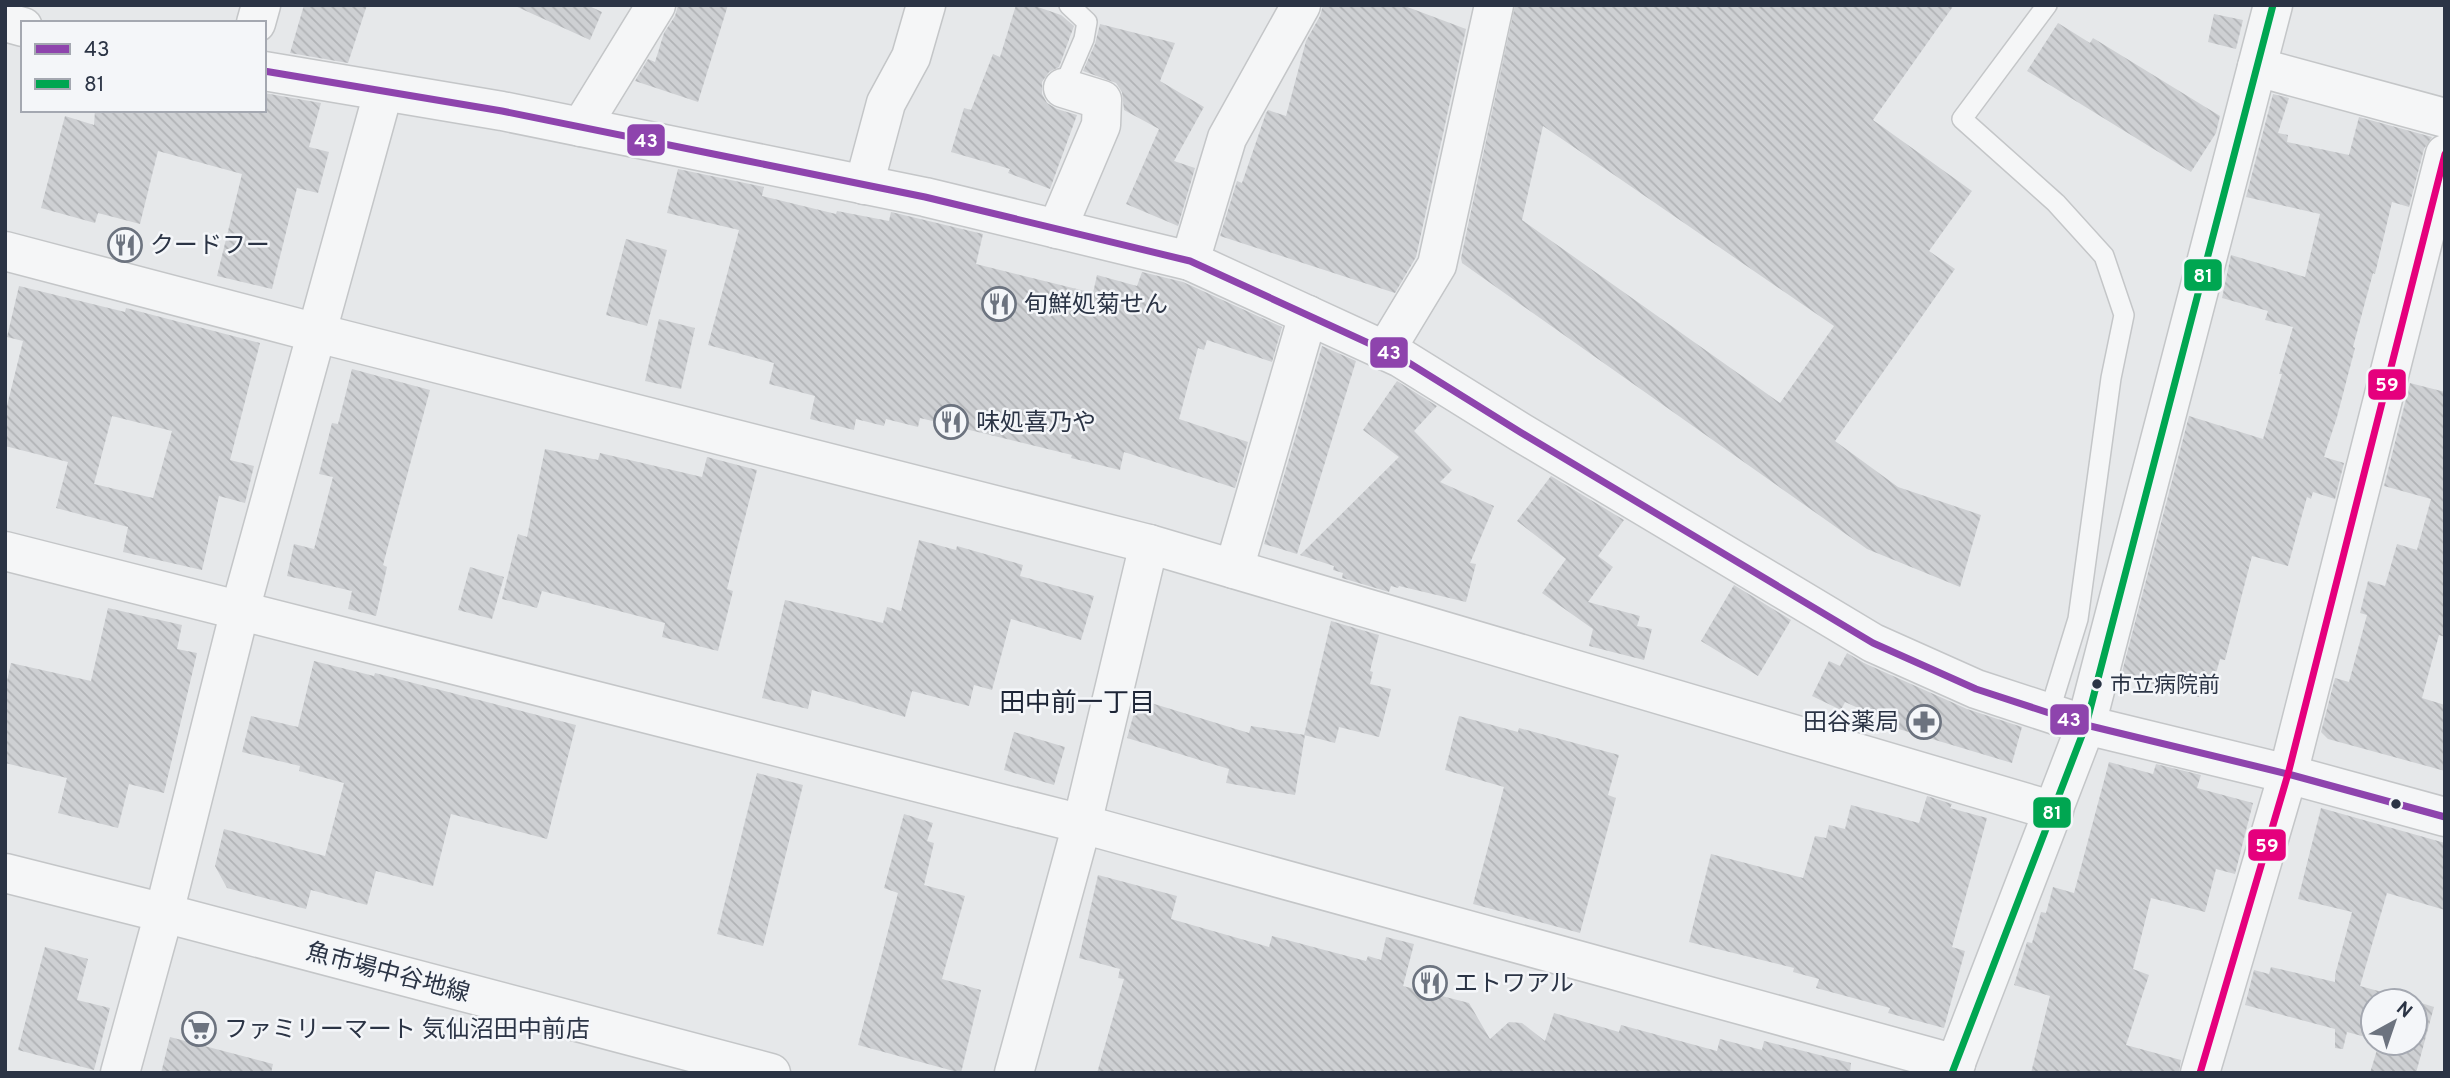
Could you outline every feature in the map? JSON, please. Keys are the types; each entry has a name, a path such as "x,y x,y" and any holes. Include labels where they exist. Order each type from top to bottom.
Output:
{"street":[{"path":"581,127 656,5"},
{"path":"864,185 886,103 911,57 926,5"},
{"path":"1190,261 1227,138 1301,5"},
{"path":"1385,351 1437,265 1494,5"},
{"path":"5,551 1082,824 1954,1068 2086,725 2273,5"},
{"path":"2257,67 2445,118"},
{"path":"266,71 502,111 864,185 1190,261 1401,358 1873,643 1976,689 2086,725 2288,774 2445,817"},
{"path":"1057,229 1101,125 1102,100 1063,88"},
{"path":"120,1073 164,912 240,610 383,93"},
{"path":"2200,1073 2288,774 2445,154"},
{"path":"5,251 1149,544 2054,811"},
{"path":"1234,569 1308,315"},
{"path":"1014,1073 1082,824 1149,544"},
{"name":"魚市場中谷地線","path":"5,873 164,912 771,1073"}],"lane":[{"path":"1063,88 1084,39 1087,22 1069,5"},
{"path":"2047,5 1962,119 2056,203 2104,256 2124,315 2111,378 2078,619 2049,713"}],"building":[{"path":"304,5 367,5 348,63 290,53"},
{"path":"513,5 587,5 602,12 590,40"},
{"path":"678,5 728,5 698,102 635,81 648,59 655,62 664,33 675,16"},
{"path":"1016,5 1032,5 1061,15 1074,26 1059,67 1049,72 1042,82 1042,94 1047,103 1077,115 1050,189 1008,173 1010,169 951,152 964,108 971,110 993,54 1000,57"},
{"path":"1323,5 1402,5 1466,29 1416,257 1395,293 1220,236 1237,181 1242,183 1266,113 1268,110 1286,116 1306,41"},
{"path":"1515,5 1954,5 1873,120 1972,191 1929,251 1955,269 1835,441 1898,487 1981,515 1960,587 1867,549 1462,263","holes":["1543,126 1834,326 1780,403 1522,220"]},
{"path":"2214,14 2243,20 2236,49 2208,42"},
{"path":"2058,23 2090,43 2093,38 2220,116 2216,133 2191,172 2027,71"},
{"path":"1100,24 1175,43 1160,81 1204,107 1174,161 1195,168 1178,226 1126,204 1159,129 1124,110 1122,92 1116,83 1083,71 1095,44"},
{"path":"266,93 321,103 309,147 329,152 318,193 297,188 272,289 217,276 242,174 158,151 140,224 98,213 95,223 41,208 65,116 94,125 95,112 266,112"},
{"path":"2273,94 2289,98 2278,133 2288,135 2287,142 2349,155 2359,117 2432,137 2424,149 2409,207 2392,202 2375,274 2373,273 2353,347 2355,348 2337,417 2324,457 2344,463 2335,499 2313,492 2311,499 2307,497 2288,566 2252,556 2225,660 2220,659 2215,677 2205,674 2199,697 2121,676 2189,416 2263,439 2282,374 2279,374 2293,327 2265,320 2268,311 2222,298 2231,255 2305,277 2320,214 2246,197"},
{"path":"678,169 764,187 762,196 836,214 837,211 889,221 891,212 983,234 976,264 1093,293 1097,275 1137,286 1142,272 1183,282 1282,327 1272,362 1207,340 1204,350 1198,348 1179,419 1248,442 1235,488 1124,452 1120,470 1071,458 1072,455 920,418 918,427 886,419 884,426 856,419 854,430 810,419 815,396 769,384 774,363 708,345 739,230 667,213"},
{"path":"626,239 667,250 647,326 606,315"},
{"path":"19,286 125,312 126,308 260,343 230,460 254,466 245,503 219,496 202,570 123,552 128,527 56,508 68,462 5,446 5,414 23,341 7,337","holes":["112,416 172,431 153,498 94,484"]},
{"path":"659,319 695,328 681,389 645,381"},
{"path":"1322,346 1356,361 1297,554 1264,544"},
{"path":"352,369 430,390 383,565 387,567 376,616 348,609 352,591 287,576 294,544 314,549 333,477 319,474 332,423 338,424"},
{"path":"1397,381 1437,406 1414,431 1452,470 1440,482 1494,506 1470,563 1476,564 1466,602 1399,586 1391,586 1389,592 1342,578 1343,573 1333,570 1334,566 1300,555 1399,457 1363,430"},
{"path":"2410,383 2445,392 2445,637 2439,635 2422,698 2445,705 2445,771 2328,739 2321,732 2335,678 2349,682 2367,615 2360,613 2368,581 2385,586 2397,544 2417,550 2431,499 2384,486"},
{"path":"545,449 598,460 600,453 702,477 707,457 757,470 727,589 733,591 718,651 662,637 665,623 542,591 537,608 502,599 518,534 527,537"},
{"path":"1551,476 1624,520 1598,556 1613,567 1588,602 1640,616 1637,626 1652,629 1644,660 1589,646 1593,629 1542,593 1566,559 1517,521"},
{"path":"919,540 956,550 957,546 1023,565 1020,576 1094,596 1081,640 1011,619 992,690 974,685 969,706 912,691 905,717 812,690 808,709 762,698 785,600 883,623 887,607 901,611"},
{"path":"470,567 504,577 492,619 458,610"},
{"path":"1734,585 1791,620 1758,676 1701,641"},
{"path":"108,608 182,625 177,649 197,653 164,793 129,784 118,828 58,813 67,778 5,763 5,690 11,663 91,681"},
{"path":"1331,621 1379,635 1370,671 1373,672 1370,684 1391,689 1379,737 1339,727 1335,743 1304,735"},
{"path":"1847,653 1967,709 2022,727 2012,763 1892,727 1893,724 1845,702 1841,710 1812,696 1829,661 1840,666"},
{"path":"314,661 374,676 375,673 576,725 547,839 451,814 433,886 376,871 367,905 311,890 306,909 227,888 215,866 224,829 325,856 344,783 299,771 300,766 242,752 251,716 298,727"},
{"path":"1138,699 1249,733 1251,726 1305,735 1295,795 1226,783 1229,769 1127,738"},
{"path":"1459,716 1518,732 1519,728 1619,755 1608,795 1616,798 1580,933 1473,904 1504,787 1445,770"},
{"path":"1014,732 1065,747 1054,785 1004,770"},
{"path":"2109,762 2153,774 2156,764 2201,775 2197,788 2253,803 2235,874 2216,869 2205,912 2151,898 2133,969 2149,975 2126,1045 2181,1060 2179,1073 2031,1073 2050,996 2014,985 2027,942 2032,943 2041,912 2046,913 2053,887 2074,893"},
{"path":"757,773 803,785 763,946 717,934"},
{"path":"1927,796 1952,804 1950,808 1987,818 1952,947 1965,951 1944,1028 1888,1013 1890,1008 1816,988 1819,979 1793,972 1794,968 1689,942 1711,854 1803,878 1815,836 1826,838 1829,825 1845,829 1851,805 1919,823"},
{"path":"2321,808 2445,843 2445,910 2387,893 2360,986 2364,987 2359,987 2359,1035 2347,1032 2343,1049 2335,1048 2335,1029 2245,1005 2254,970 2269,974 2271,967 2335,982 2352,912 2298,899"},
{"path":"904,814 933,823 927,841 934,843 924,885 965,896 942,979 981,990 961,1073 858,1045 898,893 884,888"},
{"path":"1098,875 1177,896 1171,919 1269,947 1272,936 1366,961 1368,956 1381,960 1386,937 1414,944 1403,986 1469,1003 1490,1039 1509,1022 1522,1023 1545,1041 1554,1013 1619,1032 1621,1025 1717,1051 1720,1039 1762,1050 1764,1041 1851,1063 1850,1073 1097,1073 1124,979 1118,978 1120,969 1079,958"},
{"path":"45,947 88,959 77,1000 110,1008 94,1070 18,1050"},
{"path":"2429,1005 2434,1007 2429,1025"},
{"path":"170,1037 273,1064 271,1073 161,1073"},
{"path":"2375,1057 2420,1057 2416,1073 2370,1073"}],"transit line":[{"name":"81","path":"1952,1073 2086,725 2273,5"},
{"name":"43","path":"266,71 502,111 925,197 1190,261 1401,358 1873,643 1976,689 2086,725 2288,774 2445,817"},
{"name":"59","path":"2200,1073 2288,774 2445,154"}],"place":[{"name":"クードフー","path":"125,245"},
{"name":"旬鮮処菊せん","path":"999,304"},
{"name":"味処喜乃や","path":"951,422"},
{"name":"市立病院前","path":"2097,684"},
{"name":"田谷薬局","path":"1924,722"},
{"name":"エトワアル","path":"1430,983"},
{"name":"ファミリーマート 気仙沼田中前店","path":"199,1029"}],"district":[{"name":"田中前一丁目","path":"1077,702"}]}
